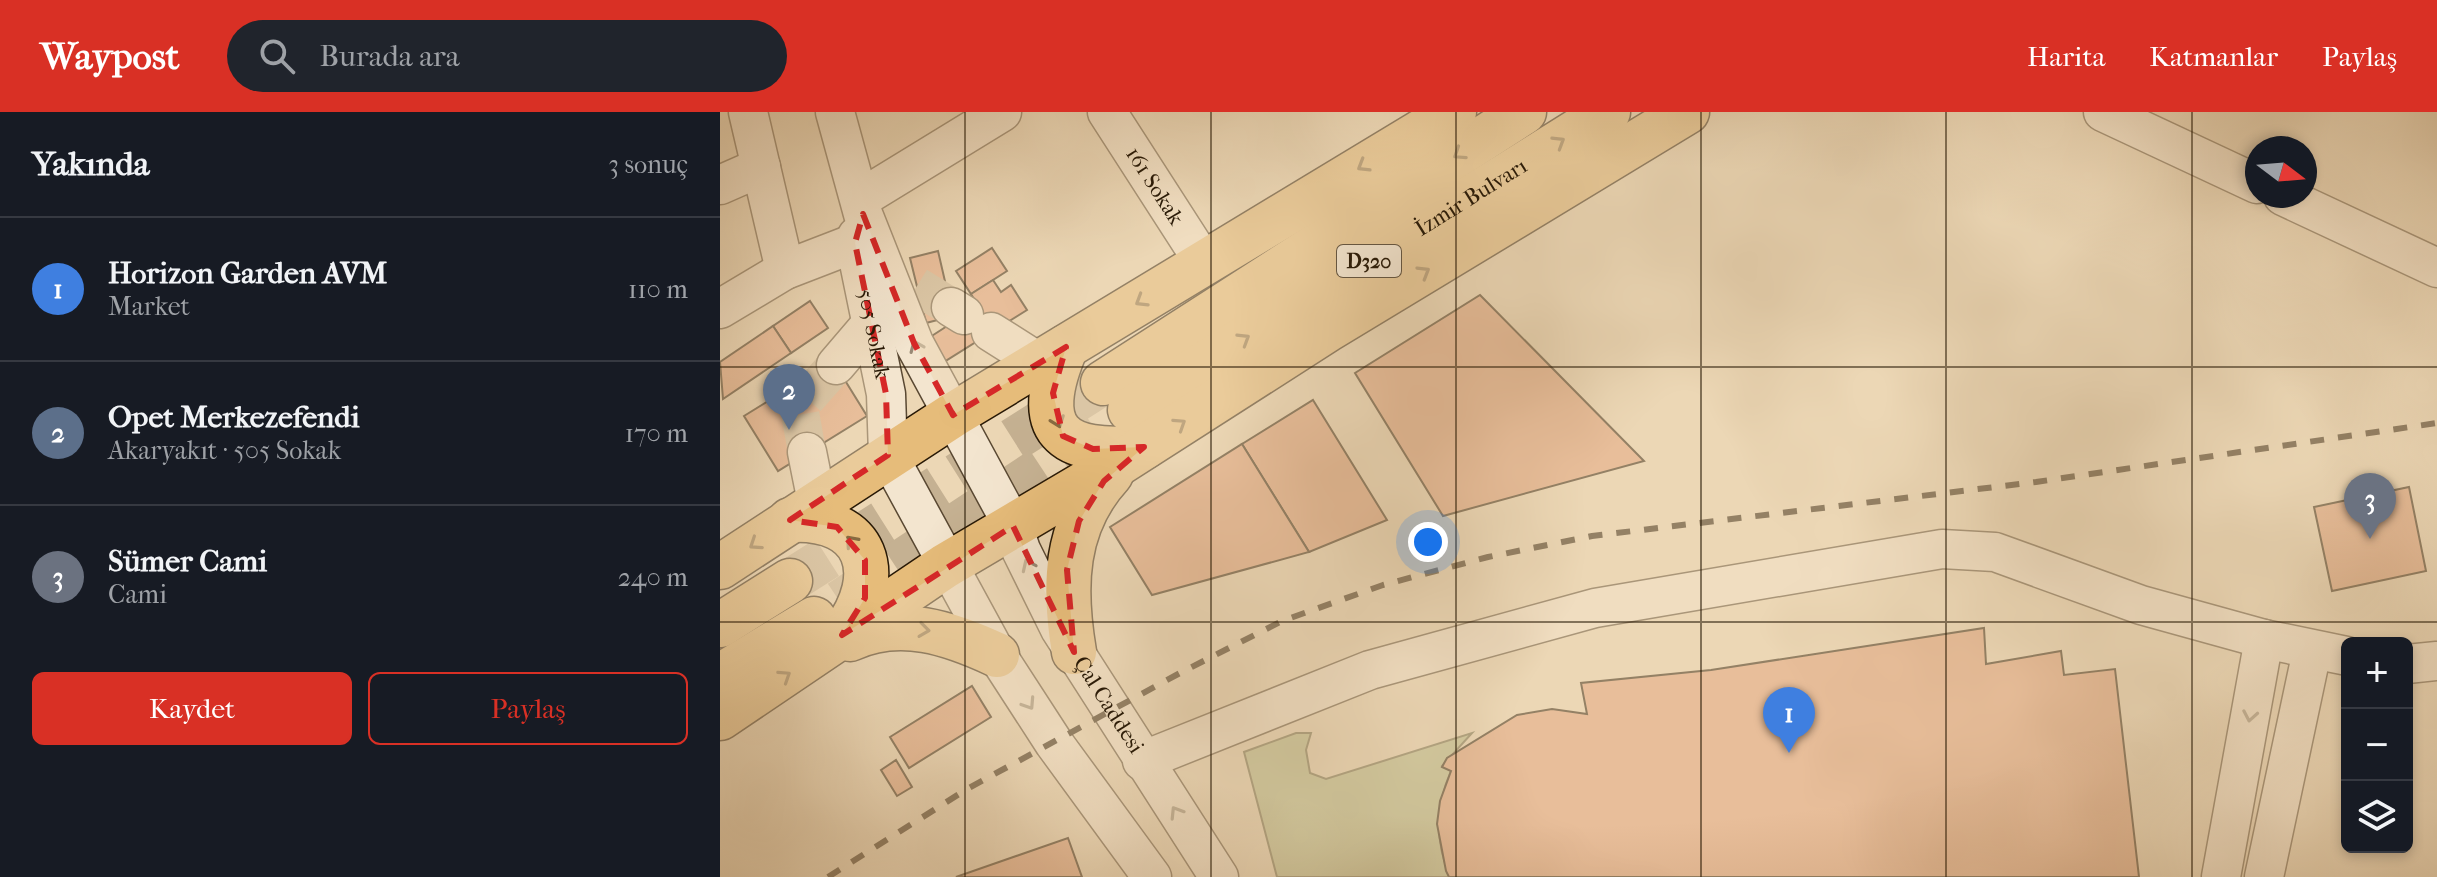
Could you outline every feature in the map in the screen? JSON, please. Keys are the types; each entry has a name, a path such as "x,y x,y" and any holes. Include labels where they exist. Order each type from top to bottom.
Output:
{"main road":[{"name":"İzmir Bulvarı","path":"1125,426 1524,112"},
{"name":"İzmir Bulvarı","path":"1125,426 1608,112"},
{"path":"1053,355 1055,420 1063,436 1075,445 1093,449 1125,426 1327,330 1687,112"},
{"path":"720,567 888,455 1053,355 1425,119"},
{"path":"720,676 826,635 1013,526 1125,426"},
{"path":"1074,652 1067,594 1072,543 1125,426"},
{"path":"720,718 826,635 865,598 869,581 865,560 851,539 830,523 804,511"},
{"path":"720,625 790,581"},
{"path":"826,635 892,627 931,630 960,638 997,655"}],"street":[{"path":"748,112 785,270"},
{"name":"505 Sokak","path":"835,112 859,218 871,324 886,394 888,455"},
{"path":"720,309 785,270 1002,112"},
{"name":"161 Sokak","path":"1107,112 1203,261"},
{"path":"2103,112 2245,178"},
{"path":"720,185 761,167"},
{"path":"2309,208 2437,268"},
{"name":"505 Sokak","path":"859,218 884,265 914,343 1013,526"},
{"path":"884,265 917,286"},
{"path":"969,318 1053,355"},
{"path":"836,365 871,324"},
{"path":"804,511 807,452"},
{"path":"888,455 945,566 997,655 1054,743 1152,877"},
{"name":"Çal Caddesi","path":"1013,526 1034,579 1074,652 1219,877"},
{"path":"1142,761 1370,670 1595,608 1942,549 1995,552 2141,605 2264,639 2330,653 2264,877"},
{"path":"2221,877 2264,639"},
{"path":"2413,663 2437,661"}],"highlighted area":[{"path":"863,214 914,343 953,415 1066,347 1053,393 1063,436 1093,449 1144,447 1104,481 1079,521 1067,570 1074,652 1013,526 842,635 865,598 865,560 837,527 790,520 888,455 886,394 855,243"}],"green space":[{"path":"1296,733 1311,733 1306,750 1310,773 1326,779 1472,733 1442,766 1451,771 1442,798 1439,824 1442,851 1450,877 1277,877 1244,752"}],"building":[{"path":"992,248 1007,271 971,294 956,271"},
{"path":"938,251 953,316 926,323 910,258"},
{"path":"993,280 1001,292 1011,285 1027,310 939,365 924,341 978,306 971,294"},
{"path":"1480,295 1644,461 1443,516 1355,373"},
{"path":"810,301 828,328 791,353 773,326"},
{"path":"773,326 791,353 723,399 720,362"},
{"path":"833,361 867,416 778,471 744,416"},
{"path":"1313,400 1387,520 1309,552 1242,444"},
{"path":"1242,444 1309,552 1152,595 1110,527"},
{"path":"2409,487 2426,571 2332,591 2314,507"},
{"path":"1984,628 1986,664 2061,651 2064,675 2115,669 2139,877 1449,877 1446,871 1437,824 1440,801 1451,771 1442,767 1447,758 1517,715 1552,709 1587,714 1581,683 1711,670"},
{"path":"972,686 991,717 909,768 890,737"},
{"path":"896,760 912,787 897,796 881,770"},
{"path":"1068,838 1082,877 956,877"}],"tunnel":[{"path":"917,286 951,307"},
{"path":"807,452 799,407 836,365"},
{"path":"790,581 1103,383"},
{"path":"840,602 1130,410"}],"railway":[{"path":"828,877 967,789 1180,673 1282,621 1383,585 1488,557 1592,536 2036,482 2437,423"}],"place":[{"name":"Opet Merkezefendi","path":"789,430"},
{"name":"Sümer Cami","path":"2370,539"},
{"name":"Horizon Garden AVM","path":"1789,753"}]}
